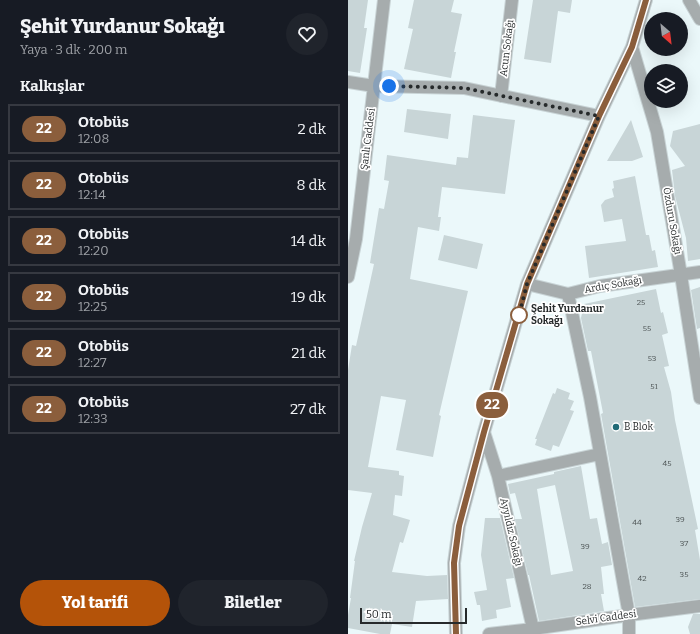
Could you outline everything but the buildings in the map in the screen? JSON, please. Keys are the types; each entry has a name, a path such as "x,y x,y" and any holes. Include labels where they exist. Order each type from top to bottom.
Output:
{"street":[{"name":"Şanlı Caddesi","path":"348,277 384,0"},
{"name":"Acun Sokağı","path":"501,96 512,0"},
{"path":"456,634 454,563 459,526 484,432 527,284 599,116 632,47 646,0"},
{"path":"688,0 699,18"},
{"path":"694,0 699,18"},
{"name":"Özduru Sokağı","path":"632,47 657,132 700,398"},
{"path":"348,82 374,86 464,88 599,116"},
{"name":"Ardıç Sokağı","path":"527,284 568,294 600,286 700,272"},
{"path":"568,294 590,397 629,615 628,634"},
{"name":"Ayyıldız Sokağı","path":"484,432 498,476 533,632"},
{"path":"498,476 600,454"},
{"name":"Selvi Caddesi","path":"489,634 533,632 629,615 700,606"}],"bus line":[{"name":"22","path":"456,634 454,563 459,526 484,432 527,284 599,116 632,47 646,0"}],"place":[{"name":"Şehit Yurdanur Sokağı","path":"519,315"},
{"name":"B Blok","path":"616,427"}],"route":[{"path":"389,86 464,88 599,116 527,284 519,315"}]}
